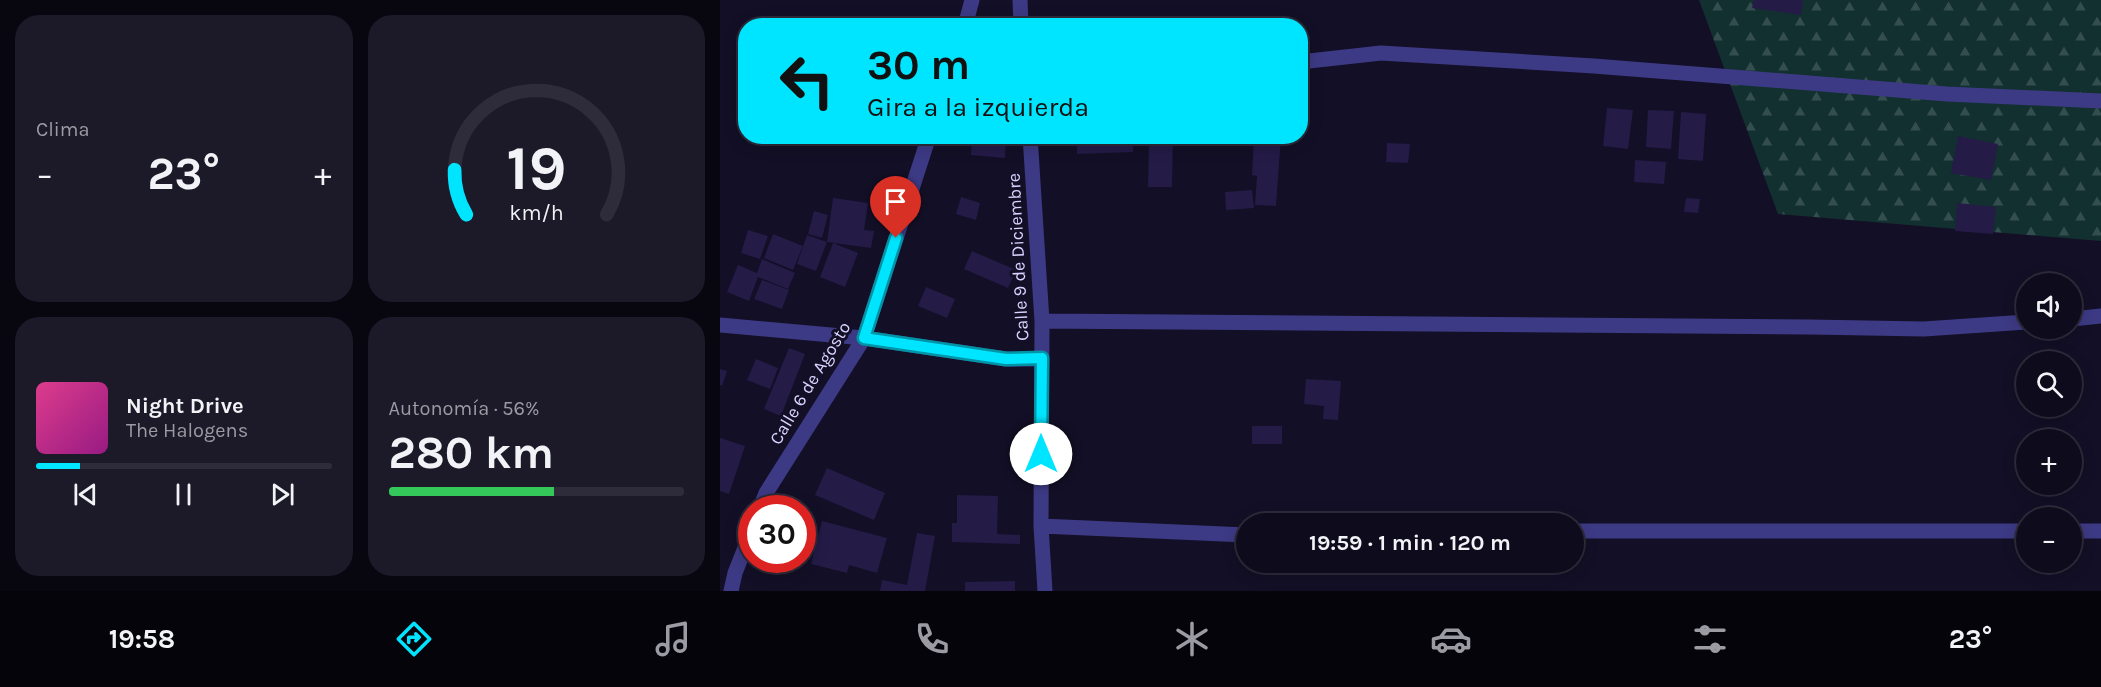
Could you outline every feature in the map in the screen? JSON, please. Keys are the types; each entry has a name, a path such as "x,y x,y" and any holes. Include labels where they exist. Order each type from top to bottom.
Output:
{"street":[{"path":"967,18 972,0"},
{"path":"1020,0 1021,18"},
{"path":"1308,61 1381,53 1594,66 1947,94 2101,100"},
{"name":"Calle 6 de Agosto","path":"765,495 864,338 925,144"},
{"name":"Calle 9 de Diciembre","path":"1031,144 1042,321 1041,526 1046,591"},
{"path":"2082,317 2101,316"},
{"path":"1042,321 1924,329 2016,323"},
{"path":"720,325 864,338 1006,359 1042,358"},
{"path":"1041,526 1236,535"},
{"path":"1584,531 2016,531"},
{"path":"2082,531 2101,531"},
{"path":"731,591 738,565"}],"green space":[{"path":"1699,0 2101,0 2101,241 1778,214"}],"building":[{"path":"1754,0 1803,0 1801,15 1752,8"},
{"path":"1607,108 1633,110 1628,149 1603,146"},
{"path":"1648,110 1674,111 1671,149 1646,147"},
{"path":"1681,112 1706,114 1703,161 1678,159"},
{"path":"1958,136 1998,144 1991,180 1951,173"},
{"path":"1387,143 1410,144 1408,163 1386,162"},
{"path":"972,144 1006,144 1005,158 971,155"},
{"path":"1077,144 1133,144 1133,152 1077,154"},
{"path":"1149,144 1173,144 1172,187 1148,187"},
{"path":"1254,144 1280,144 1276,206 1255,205 1257,176 1252,175"},
{"path":"1635,160 1666,162 1664,184 1634,182"},
{"path":"1252,190 1254,208 1226,210 1225,192"},
{"path":"961,197 980,203 976,220 956,214"},
{"path":"833,198 868,203 864,230 874,231 871,248 827,242"},
{"path":"1686,198 1700,199 1698,213 1684,212"},
{"path":"1957,203 1996,207 1993,234 1955,231"},
{"path":"814,211 828,215 822,238 808,234"},
{"path":"748,230 768,236 760,259 741,253"},
{"path":"773,234 803,246 793,270 764,258"},
{"path":"807,235 827,242 816,271 797,264"},
{"path":"833,243 858,253 845,287 820,277"},
{"path":"972,251 1016,270 1008,288 964,269"},
{"path":"762,259 795,273 788,289 758,277 749,301 727,292 738,265 757,273"},
{"path":"762,280 789,290 782,309 754,299"},
{"path":"926,287 955,299 947,318 918,306"},
{"path":"789,348 805,354 781,416 764,409"},
{"path":"756,359 778,368 770,389 747,380"},
{"path":"720,369 727,371 722,386 720,385"},
{"path":"1306,379 1341,381 1338,420 1323,419 1324,406 1304,404"},
{"path":"1252,426 1282,426 1282,444 1252,444"},
{"path":"720,438 745,446 729,494 720,491"},
{"path":"827,468 885,493 874,520 815,495"},
{"path":"957,495 998,496 997,534 1020,535 1020,544 952,542 952,523 957,523"},
{"path":"822,521 887,538 877,573 849,565 847,573 816,565 816,544"},
{"path":"917,533 935,536 925,591 880,591 882,580 907,585"},
{"path":"1015,581 1015,591 965,591 965,582"}],"route":[{"path":"896,238 864,338 1006,359 1042,358 1041,454"}]}
